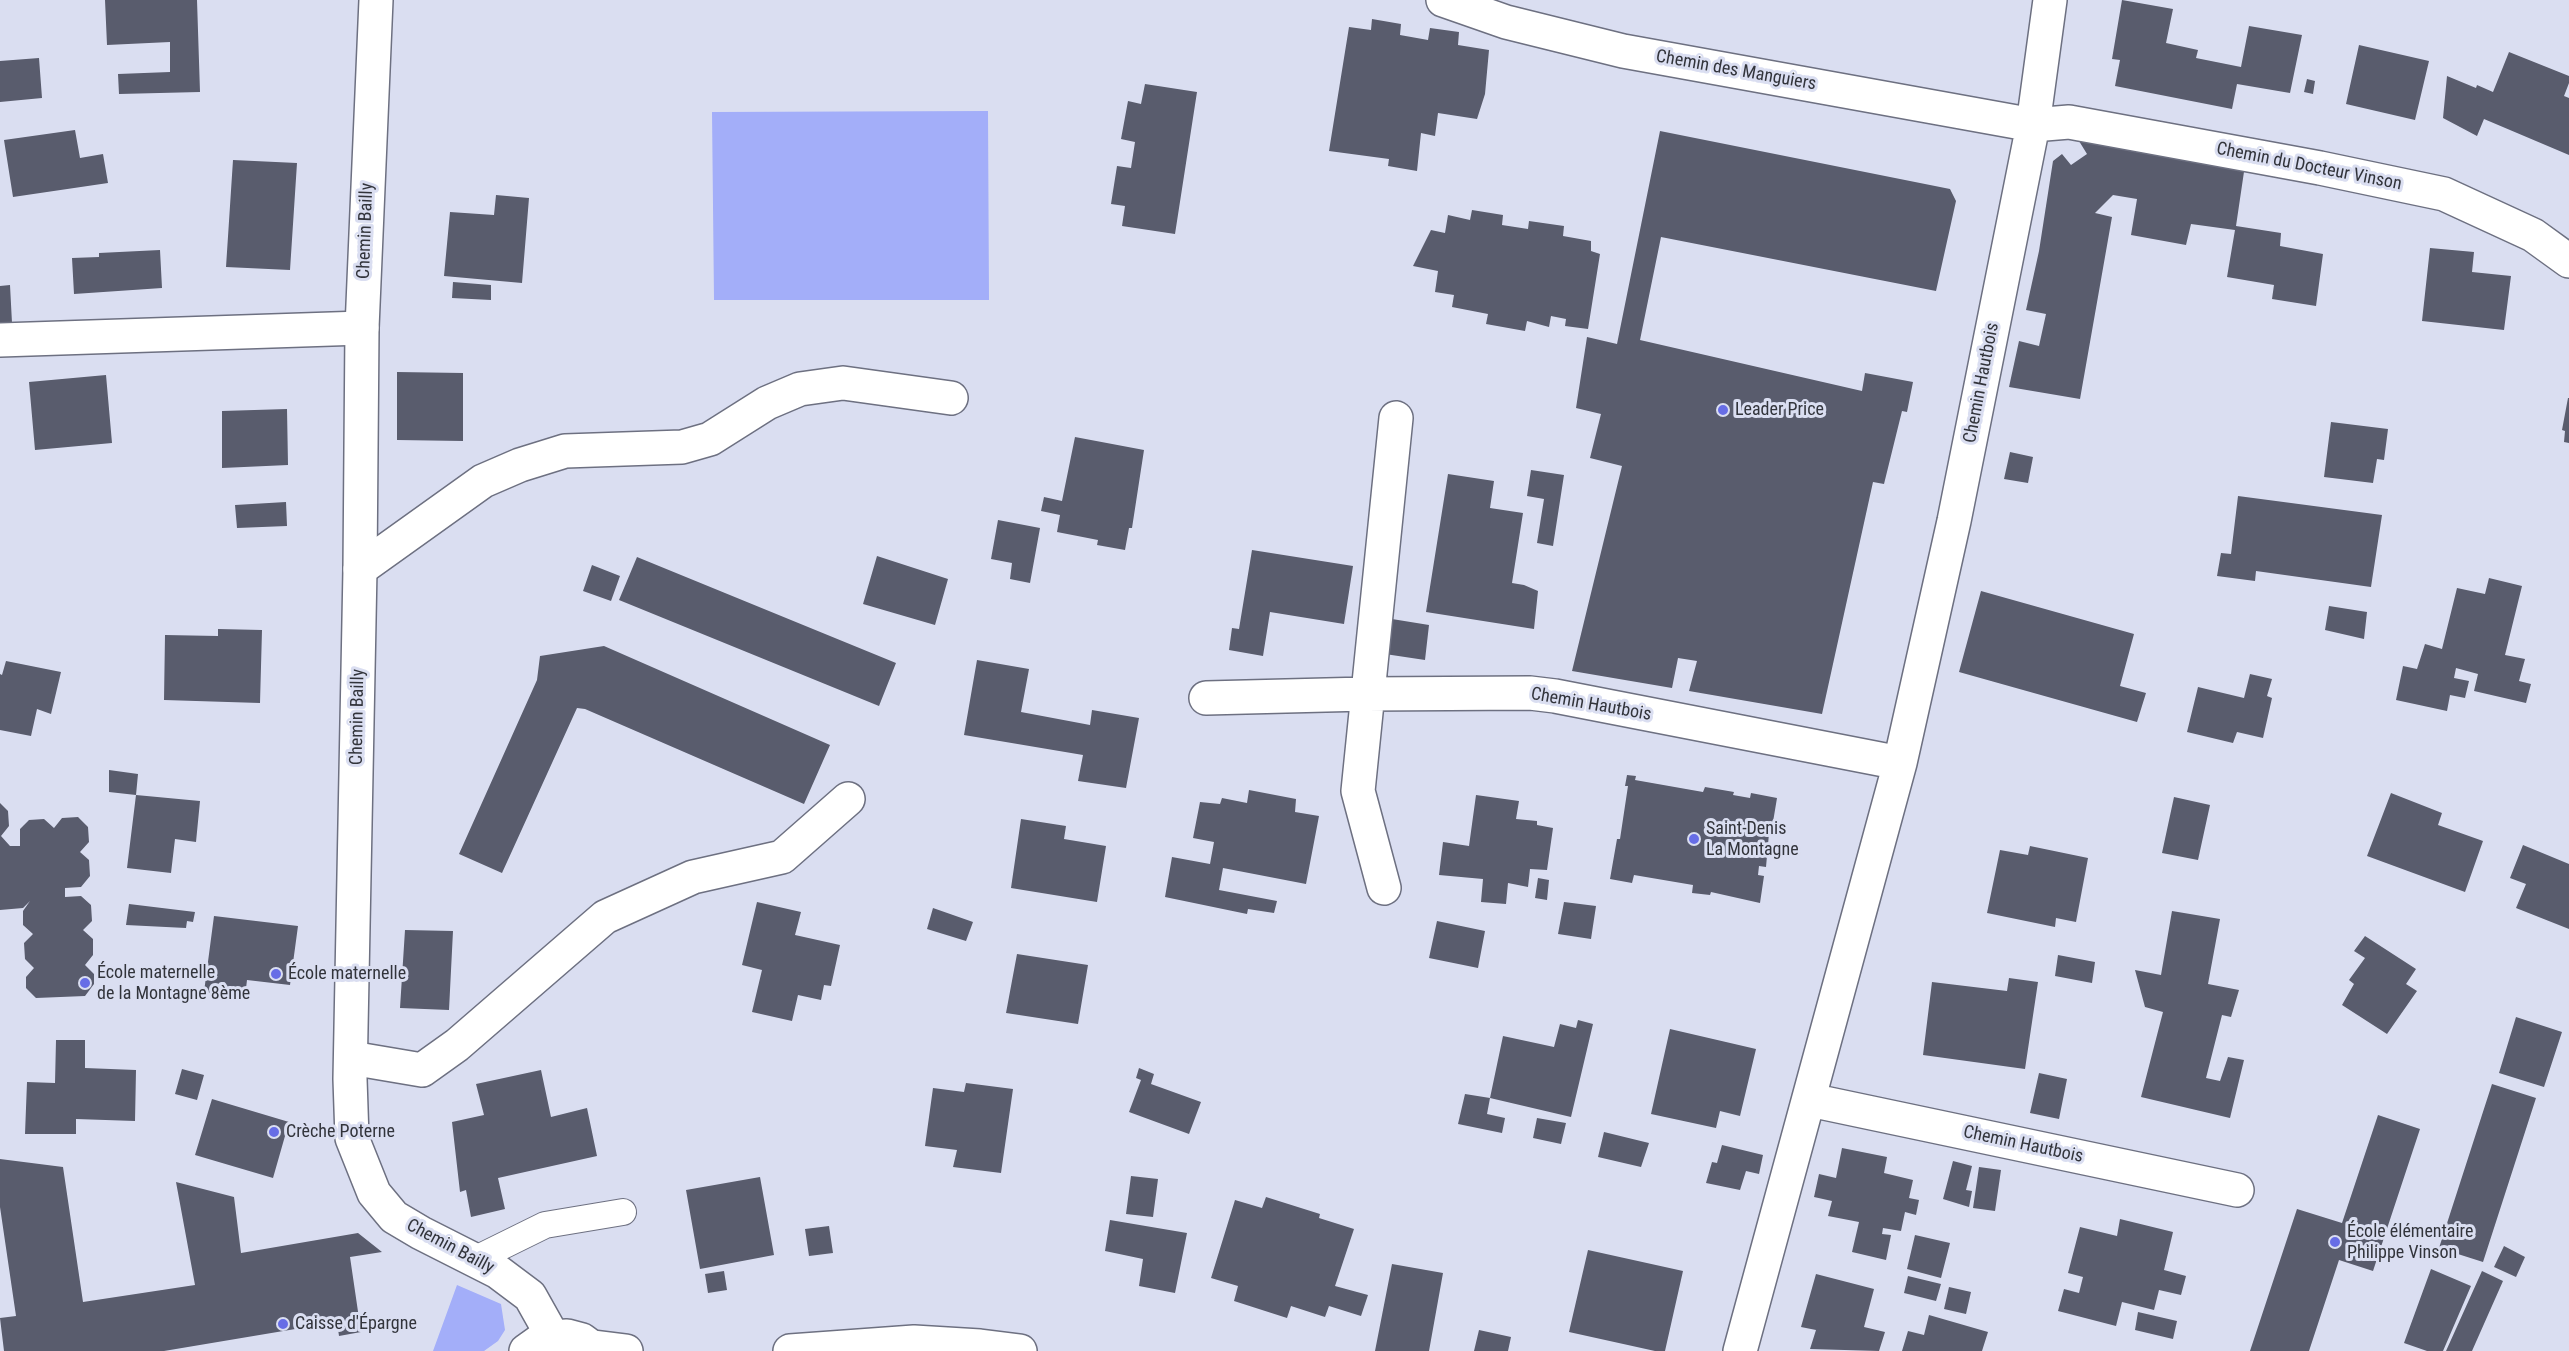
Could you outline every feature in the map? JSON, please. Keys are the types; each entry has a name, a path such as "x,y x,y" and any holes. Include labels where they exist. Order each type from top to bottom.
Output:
{"street":[{"name":"Chemin Bailly","path":"376,0 362,328 351,1058 352,1138 374,1193 394,1216 498,1272 530,1296 539,1344"},
{"name":"Chemin des Manguiers","path":"1443,0 1506,22 1623,51 2033,125"},
{"name":"Chemin Hautbois","path":"1740,1351 1900,763 1954,521 2033,125 2050,0"},
{"name":"Chemin du Docteur Vinson","path":"2033,125 2069,122 2320,168 2444,194 2533,235 2569,261"},
{"path":"0,340 362,328"},
{"path":"360,569 483,481 520,465 565,451 682,447 710,439 767,403 800,389 811,387 843,383 951,398"},
{"path":"1384,888 1358,791 1366,694 1396,418"},
{"name":"Chemin Hautbois","path":"1206,698 1505,692 1555,696 1900,763"},
{"path":"351,1058 422,1070 457,1045 605,918 693,877 782,857 848,799"},
{"name":"Chemin Hautbois","path":"1810,1100 2237,1190"},
{"path":"539,1344 567,1336 582,1340 596,1349 626,1351"},
{"path":"790,1351 914,1342 1020,1351"}],"lane":[{"path":"474,1260 545,1225 623,1212"}],"shaded area":[{"path":"988,111 989,300 714,300 712,112"},
{"path":"457,1285 501,1304 505,1330 498,1341 484,1351 433,1351"}],"building":[{"path":"105,0 197,0 200,92 119,94 118,74 170,72 170,42 107,45"},
{"path":"2122,0 2173,9 2166,43 2198,50 2196,58 2241,67 2249,26 2302,35 2290,93 2237,84 2232,109 2115,86 2120,60 2112,59"},
{"path":"1372,19 1401,24 1400,35 1428,40 1430,28 1459,32 1458,45 1489,50 1485,94 1477,119 1438,113 1435,136 1421,133 1417,171 1388,166 1389,159 1329,151 1349,27 1371,30"},
{"path":"2359,45 2429,61 2415,120 2346,104"},
{"path":"2509,52 2569,76 2564,96 2569,98 2569,155 2484,119 2477,136 2443,118 2447,76 2476,88 2477,85 2493,92"},
{"path":"39,58 42,98 0,102 0,61"},
{"path":"2307,79 2315,81 2313,94 2304,92"},
{"path":"1145,84 1197,92 1175,234 1122,226 1125,206 1111,204 1117,166 1131,168 1135,142 1121,139 1128,101 1141,104"},
{"path":"75,130 80,158 103,154 108,183 13,197 4,140"},
{"path":"1660,131 1950,189 1956,201 1936,291 1661,237 1640,340 1862,391 1865,373 1913,382 1907,412 1902,411 1884,484 1873,482 1822,714 1689,691 1697,661 1678,658 1672,688 1572,671 1622,466 1590,458 1601,414 1576,408 1587,337 1617,344"},
{"path":"2085,137 2245,165 2236,226 2281,233 2280,246 2323,254 2316,306 2272,299 2274,285 2227,277 2235,230 2191,224 2186,245 2131,235 2137,199 2113,195 2095,213 2112,217 2080,399 2009,387 2019,341 2039,346 2046,314 2026,310 2039,251 2053,161 2062,154 2071,165 2087,154 2079,141"},
{"path":"233,160 297,163 290,270 226,267"},
{"path":"496,195 529,198 522,283 444,276 450,212 494,215"},
{"path":"1472,210 1503,215 1502,225 1528,229 1529,221 1564,226 1563,236 1591,241 1591,251 1600,254 1588,329 1565,326 1566,319 1551,316 1549,327 1527,321 1525,331 1486,324 1488,314 1452,307 1454,295 1435,292 1438,271 1413,266 1431,230 1445,233 1448,215 1470,220"},
{"path":"2430,248 2474,252 2472,272 2511,276 2504,330 2422,321"},
{"path":"160,250 162,288 74,294 72,258 99,257 99,253"},
{"path":"453,282 491,285 491,300 452,298"},
{"path":"10,285 12,323 0,324 0,286"},
{"path":"397,372 463,373 463,441 397,440"},
{"path":"106,375 112,443 35,450 29,382"},
{"path":"2568,398 2569,443 2564,442 2565,431 2562,430"},
{"path":"287,409 288,465 222,468 222,411"},
{"path":"2331,422 2388,429 2384,460 2377,459 2373,483 2324,477"},
{"path":"1075,437 1144,450 1132,528 1129,528 1125,550 1097,545 1098,540 1057,532 1060,515 1041,511 1044,497 1062,501"},
{"path":"2010,452 2033,457 2028,483 2004,479"},
{"path":"1531,470 1564,475 1553,546 1537,543 1544,499 1527,496"},
{"path":"1448,474 1494,481 1490,508 1523,513 1512,583 1538,591 1534,629 1426,612"},
{"path":"2238,496 2382,515 2371,587 2256,571 2255,581 2217,576 2221,553 2231,554"},
{"path":"286,502 287,526 237,528 235,505"},
{"path":"998,520 1040,528 1030,583 1010,579 1012,563 991,559"},
{"path":"1252,550 1353,566 1344,624 1270,612 1263,656 1229,650 1232,628 1239,629"},
{"path":"877,556 948,579 935,625 863,604"},
{"path":"637,557 896,663 879,706 619,600"},
{"path":"592,565 620,576 611,601 583,591"},
{"path":"2489,578 2522,586 2505,655 2525,659 2519,681 2531,684 2526,703 2474,691 2478,674 2456,668 2454,678 2469,681 2465,698 2450,695 2447,711 2396,700 2403,666 2417,669 2425,644 2442,649 2457,588 2485,594"},
{"path":"1981,591 2134,634 2120,686 2146,693 2137,722 1959,672"},
{"path":"2329,606 2367,612 2364,639 2325,630"},
{"path":"1392,619 1429,625 1425,660 1385,654"},
{"path":"218,629 262,630 260,703 164,700 165,635 218,636"},
{"path":"604,646 830,745 804,804 585,709 577,708 502,873 459,854 537,680 540,656"},
{"path":"977,660 1029,669 1021,712 1090,725 1092,710 1139,718 1126,788 1078,781 1083,755 964,735"},
{"path":"6,661 61,672 51,714 37,709 31,736 0,730 0,674 2,675"},
{"path":"2250,674 2272,679 2267,696 2272,698 2263,738 2237,732 2233,743 2187,732 2198,687 2244,698"},
{"path":"109,770 138,774 136,795 109,792"},
{"name":"Saint-Denis La Montagne","path":"1627,775 1636,776 1635,780 1703,792 1705,787 1734,792 1733,795 1750,798 1751,793 1777,798 1773,822 1770,822 1766,867 1759,866 1758,875 1764,876 1760,903 1711,892 1710,895 1692,893 1693,885 1634,875 1632,883 1610,879 1617,839 1620,839 1628,786 1625,786"},
{"path":"1249,790 1296,799 1295,812 1319,816 1306,884 1223,868 1219,890 1277,901 1274,913 1248,909 1247,914 1165,897 1172,857 1210,864 1214,842 1193,838 1200,802 1220,804 1222,798 1247,803"},
{"path":"2391,793 2442,813 2438,825 2483,841 2465,892 2367,856"},
{"path":"136,795 200,801 196,842 175,839 171,873 127,868"},
{"path":"1476,795 1519,801 1516,819 1537,821 1537,825 1553,828 1547,870 1530,869 1528,887 1508,883 1506,904 1481,902 1483,879 1439,875 1443,842 1469,846"},
{"path":"2174,797 2210,805 2198,860 2162,853"},
{"path":"0,803 8,811 9,826 1,836 10,846 20,846 20,829 29,820 44,819 54,828 62,818 78,817 88,827 89,842 80,852 89,860 90,876 81,887 65,888 65,897 81,896 91,905 92,921 83,930 93,939 93,955 85,965 94,974 94,984 85,996 36,998 26,988 26,977 34,968 25,959 24,943 33,934 23,925 23,911 30,901 23,908 0,910"},
{"path":"1021,819 1066,826 1064,839 1106,846 1097,902 1011,888"},
{"path":"2523,845 2569,864 2569,929 2516,908 2526,884 2510,878"},
{"path":"2030,846 2088,858 2076,922 2056,918 2055,927 1987,913 2000,850 2028,855"},
{"path":"1538,878 1549,880 1547,900 1535,898"},
{"path":"757,902 801,912 795,935 840,945 831,986 824,985 821,1000 798,995 792,1021 752,1012 762,970 742,965"},
{"path":"1564,902 1596,906 1591,939 1558,934"},
{"path":"129,904 195,912 193,922 187,921 186,928 126,925"},
{"path":"933,908 973,922 966,941 927,929"},
{"path":"2172,911 2220,919 2208,984 2239,990 2231,1017 2222,1015 2206,1078 2220,1081 2228,1057 2244,1060 2230,1118 2141,1097 2163,1012 2145,1007 2135,970 2161,975"},
{"path":"214,916 298,926 290,985 247,980 245,997 204,992"},
{"path":"1437,921 1485,931 1478,968 1429,958"},
{"path":"405,930 453,931 449,1010 400,1008"},
{"path":"2365,936 2416,969 2406,984 2417,991 2387,1034 2342,1005 2354,984 2349,980 2365,958 2354,951"},
{"path":"1017,954 1088,965 1078,1024 1006,1013"},
{"path":"2058,955 2095,962 2092,983 2055,976"},
{"path":"2009,978 2038,982 2025,1069 1923,1055 1932,982 2007,991"},
{"path":"2516,1017 2562,1032 2544,1087 2499,1073"},
{"path":"1578,1020 1593,1024 1571,1117 1490,1098 1503,1036 1554,1047 1560,1024 1576,1028"},
{"path":"1670,1029 1756,1049 1740,1116 1720,1111 1716,1128 1651,1114"},
{"path":"56,1040 85,1040 85,1068 136,1070 135,1121 76,1119 76,1134 25,1134 27,1082 55,1083"},
{"path":"1139,1068 1154,1074 1151,1084 1201,1102 1189,1134 1129,1112 1141,1080 1136,1078"},
{"path":"182,1069 204,1075 197,1100 175,1094"},
{"path":"541,1070 551,1117 587,1108 597,1156 498,1178 505,1209 471,1217 466,1190 460,1192 452,1122 484,1115 476,1084"},
{"path":"2039,1073 2067,1079 2059,1119 2030,1113"},
{"path":"966,1083 1013,1089 1001,1173 953,1167 957,1150 925,1146 933,1088 964,1092"},
{"name":"École élémentaire Philippe Vinson","path":"2492,1084 2536,1098 2483,1262 2439,1248"},
{"path":"1465,1094 1490,1098 1487,1114 1505,1118 1502,1133 1458,1124"},
{"path":"212,1099 289,1122 273,1178 195,1155"},
{"name":"École élémentaire Philippe Vinson","path":"2378,1115 2420,1129 2373,1271 2339,1260 2309,1351 2250,1351 2297,1209 2342,1223"},
{"path":"1537,1118 1566,1123 1561,1144 1533,1138"},
{"path":"1604,1132 1649,1143 1641,1167 1598,1157"},
{"path":"1722,1145 1763,1155 1759,1174 1746,1171 1740,1190 1706,1183 1712,1162 1717,1163"},
{"path":"1842,1148 1887,1157 1884,1173 1913,1180 1909,1198 1919,1200 1916,1215 1905,1212 1901,1231 1883,1228 1882,1234 1891,1235 1886,1260 1852,1252 1859,1222 1828,1216 1832,1201 1814,1197 1819,1174 1836,1178"},
{"path":"0,1159 63,1167 83,1302 195,1285 176,1182 234,1197 241,1253 358,1233 382,1252 350,1257 361,1332 339,1336 337,1322 164,1351 4,1351 0,1318 16,1316 0,1207"},
{"path":"1953,1161 1972,1166 1966,1190 1972,1191 1969,1207 1943,1199"},
{"path":"1979,1167 2001,1170 1995,1211 1973,1208"},
{"path":"1131,1176 1158,1179 1153,1217 1126,1214"},
{"path":"760,1177 774,1255 700,1269 686,1190"},
{"path":"1266,1197 1320,1214 1319,1218 1354,1229 1335,1286 1368,1295 1361,1316 1329,1306 1325,1317 1291,1306 1287,1318 1234,1301 1238,1286 1211,1278 1235,1200 1262,1208"},
{"path":"2120,1219 2173,1232 2164,1270 2186,1276 2181,1295 2159,1290 2154,1310 2122,1302 2116,1326 2058,1311 2064,1289 2079,1293 2083,1277 2068,1273 2080,1227 2117,1236"},
{"path":"1110,1220 1187,1233 1175,1293 1139,1286 1143,1259 1105,1251"},
{"path":"829,1226 833,1253 809,1256 805,1229"},
{"path":"1915,1235 1950,1243 1941,1278 1907,1269"},
{"name":"École élémentaire Philippe Vinson","path":"2504,1246 2525,1257 2516,1277 2494,1267"},
{"path":"1588,1250 1683,1271 1665,1351 1655,1351 1569,1332"},
{"path":"1392,1264 1443,1273 1429,1351 1375,1351"},
{"name":"École élémentaire Philippe Vinson","path":"2431,1269 2471,1286 2443,1351 2427,1351 2404,1343"},
{"path":"724,1271 727,1290 708,1293 705,1274"},
{"name":"École élémentaire Philippe Vinson","path":"2482,1271 2503,1281 2472,1351 2446,1351"},
{"path":"1816,1274 1874,1289 1864,1327 1885,1332 1879,1351 1810,1349 1816,1330 1801,1327"},
{"path":"1908,1276 1941,1284 1936,1301 1904,1293"},
{"path":"1949,1287 1971,1292 1966,1314 1944,1309"},
{"path":"2138,1312 2177,1321 2173,1339 2135,1330"},
{"path":"1929,1315 1988,1332 1982,1351 1902,1351 1908,1331 1924,1335"},
{"path":"1479,1330 1511,1337 1508,1351 1474,1351"}],"place":[{"name":"Leader Price","path":"1723,410"},
{"name":"Saint-Denis La Montagne","path":"1694,839"},
{"name":"École maternelle","path":"276,974"},
{"name":"École maternelle de la Montagne 8ème","path":"85,983"},
{"name":"Crèche Poterne","path":"274,1132"},
{"name":"École élémentaire Philippe Vinson","path":"2335,1242"},
{"name":"Caisse d'Épargne","path":"283,1324"}]}
